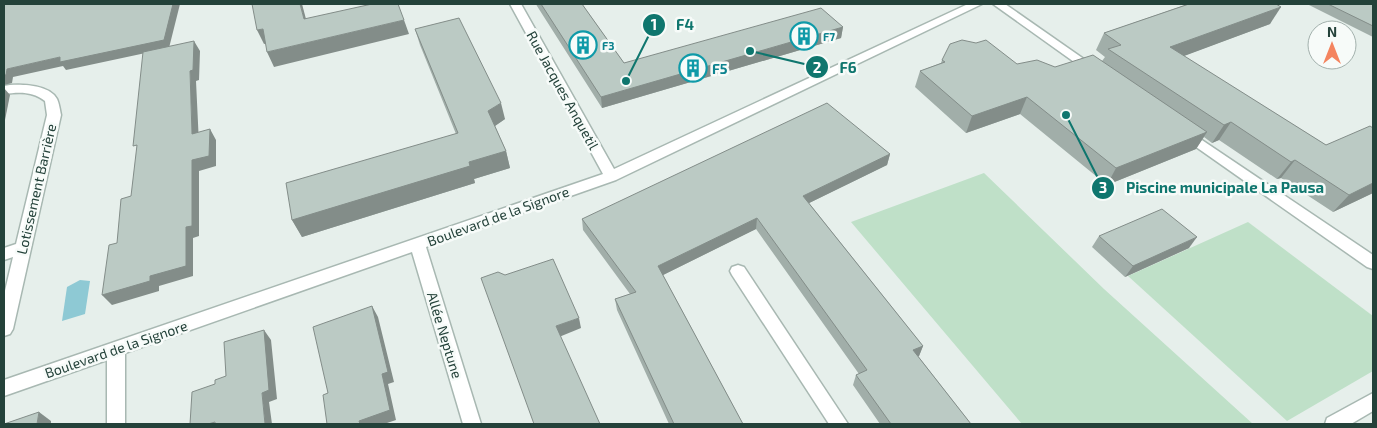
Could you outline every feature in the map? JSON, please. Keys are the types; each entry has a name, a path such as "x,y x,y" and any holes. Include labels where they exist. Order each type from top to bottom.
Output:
{"street":[{"name":"Rue Jacques Anquetil","path":"514,4 611,176"},
{"name":"Boulevard de la Signore","path":"4,388 418,245 611,176 976,4"},
{"path":"998,4 1105,78"},
{"name":"Lotissement Barrière","path":"4,90 15,88 42,91 51,99 54,115 4,328"},
{"path":"1170,123 1373,263"},
{"name":"Allée Neptune","path":"418,245 472,424"},
{"path":"4,254 23,248"},
{"path":"738,271 839,424"},
{"path":"116,349 116,424"},
{"path":"1334,424 1373,400"}],"green space":[{"path":"984,173 1104,289 1253,424 1022,424 851,222"},
{"path":"1248,222 1373,316 1373,371 1287,421 1128,276"}],"water":[{"path":"80,280 90,281 85,314 62,321 67,287"}],"building":[{"path":"4,4 173,4 164,40 60,62 60,57 7,69 6,75 4,75"},
{"path":"252,4 300,4 304,19 372,4 398,4 404,20 267,52 263,29 257,30"},
{"path":"541,4 582,4 624,63 821,8 843,27 601,97"},
{"path":"1189,4 1276,4 1281,7 1170,47 1326,145 1370,126 1373,128 1373,183 1349,195 1295,160 1291,162 1231,122 1224,125 1108,49 1121,45 1104,33"},
{"path":"1328,4 1373,4 1373,26"},
{"path":"459,18 501,103 488,111 506,151 469,162 470,166 292,220 286,183 458,133 415,29"},
{"path":"962,40 976,43 986,40 1017,64 1037,60 1055,67 1093,55 1207,132 1116,168 1027,97 972,116 920,71 945,62 942,60 950,44"},
{"path":"194,41 193,70 190,71 192,134 210,129 209,156 192,160 192,226 186,227 186,266 150,276 150,281 102,295 109,245 117,243 121,199 131,196 137,145 133,146 143,52"},
{"path":"827,103 890,154 803,196 923,346 913,350 971,424 891,424 856,375 867,370 757,218 658,266 743,424 674,424 615,299 636,292 582,219"},
{"path":"1162,209 1197,237 1133,266 1099,236"},
{"path":"553,259 579,318 556,326 600,424 534,424 481,278 498,272 505,275"},
{"path":"372,306 388,372 382,374 390,410 359,421 360,424 327,424 323,395 328,393 313,327"},
{"path":"264,330 269,390 262,393 265,424 215,424 215,422 190,424 192,392 215,384 215,380 226,376 224,342"},
{"path":"39,412 37,424 4,424"}],"place":[{"name":"F7","path":"804,36"},
{"name":"F3","path":"583,45"},
{"name":"F6","path":"750,51"},
{"name":"F5","path":"693,68"},
{"name":"F4","path":"626,81"},
{"name":"Piscine municipale La Pausa","path":"1066,115"}]}
